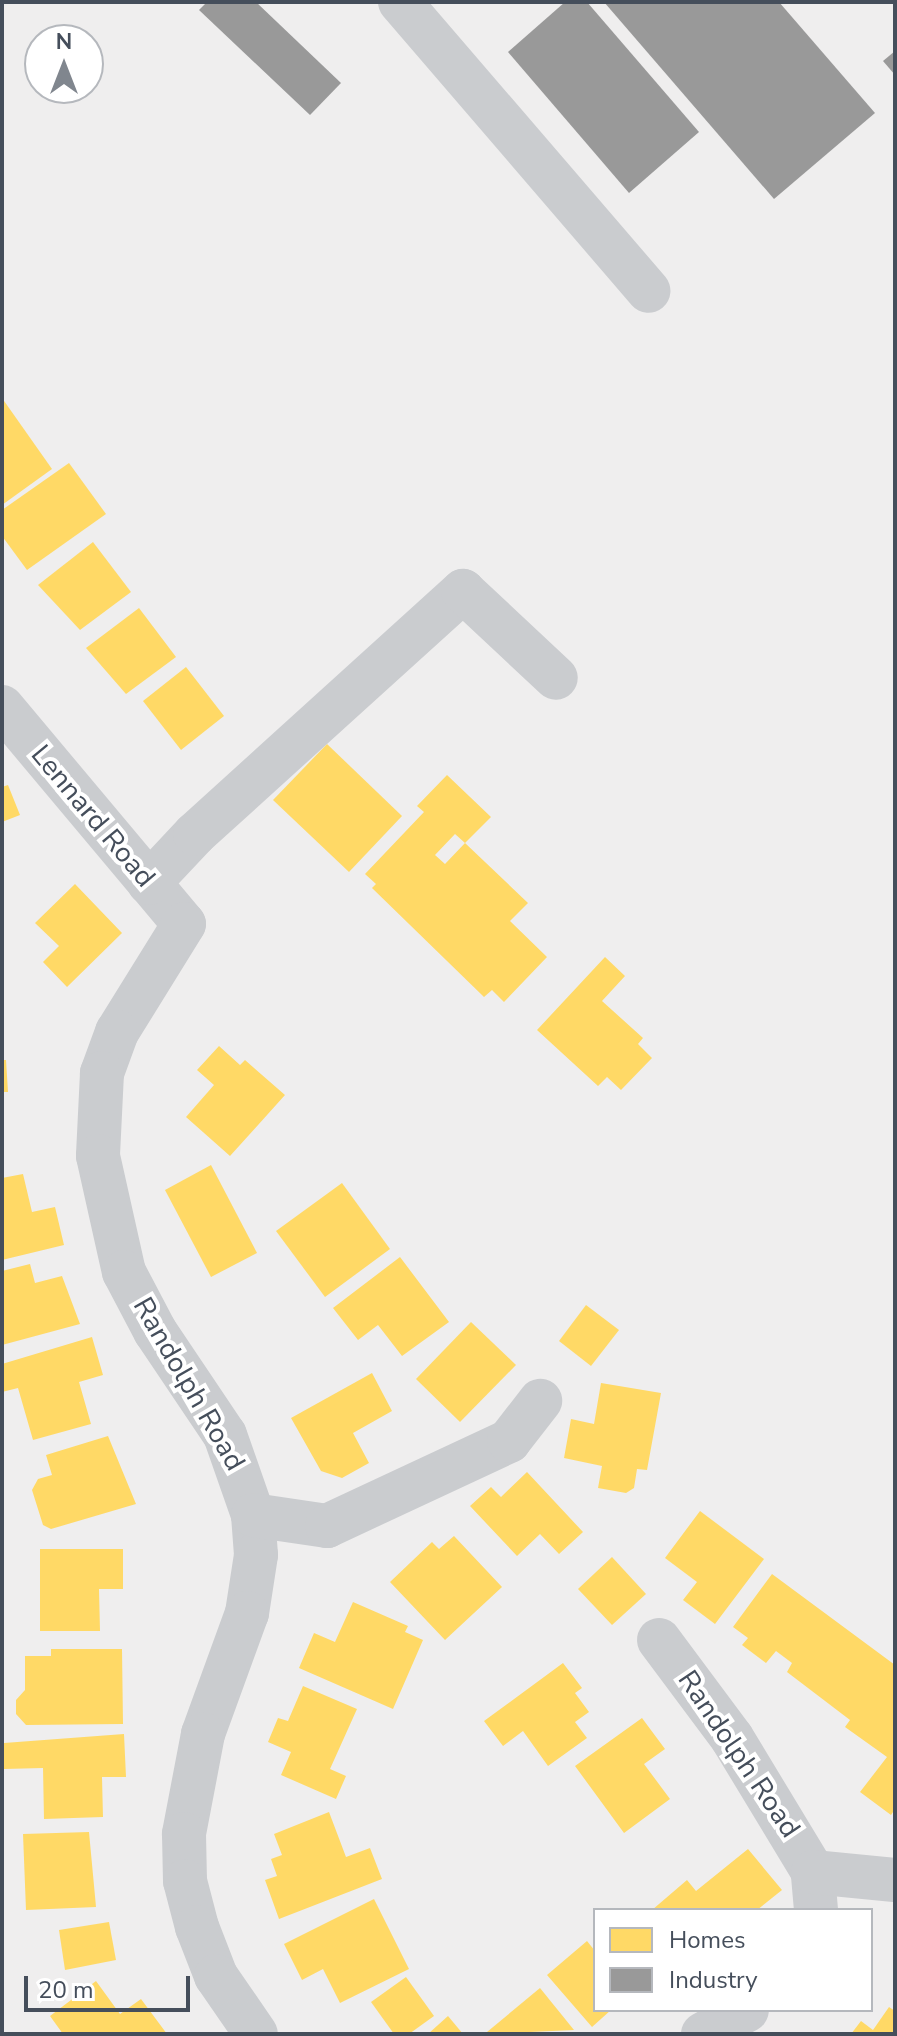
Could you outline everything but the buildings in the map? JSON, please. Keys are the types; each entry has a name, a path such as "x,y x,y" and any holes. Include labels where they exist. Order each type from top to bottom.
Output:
{"street":[{"path":"400,2 649,291"},
{"path":"149,883 195,834 463,591 556,678"},
{"name":"Lennard Road","path":"2,707 184,924"},
{"name":"Randolph Road","path":"184,924 117,1032 102,1073 98,1156 124,1272 155,1331 225,1435 253,1515 256,1555 247,1613 203,1734 184,1834 185,1881 197,1927 216,1976 256,2034"},
{"path":"253,1515 327,1526 509,1441 540,1401"},
{"name":"Randolph Road","path":"659,1640 732,1738 814,1891 895,1880"},
{"path":"703,2034 743,2012"}]}
